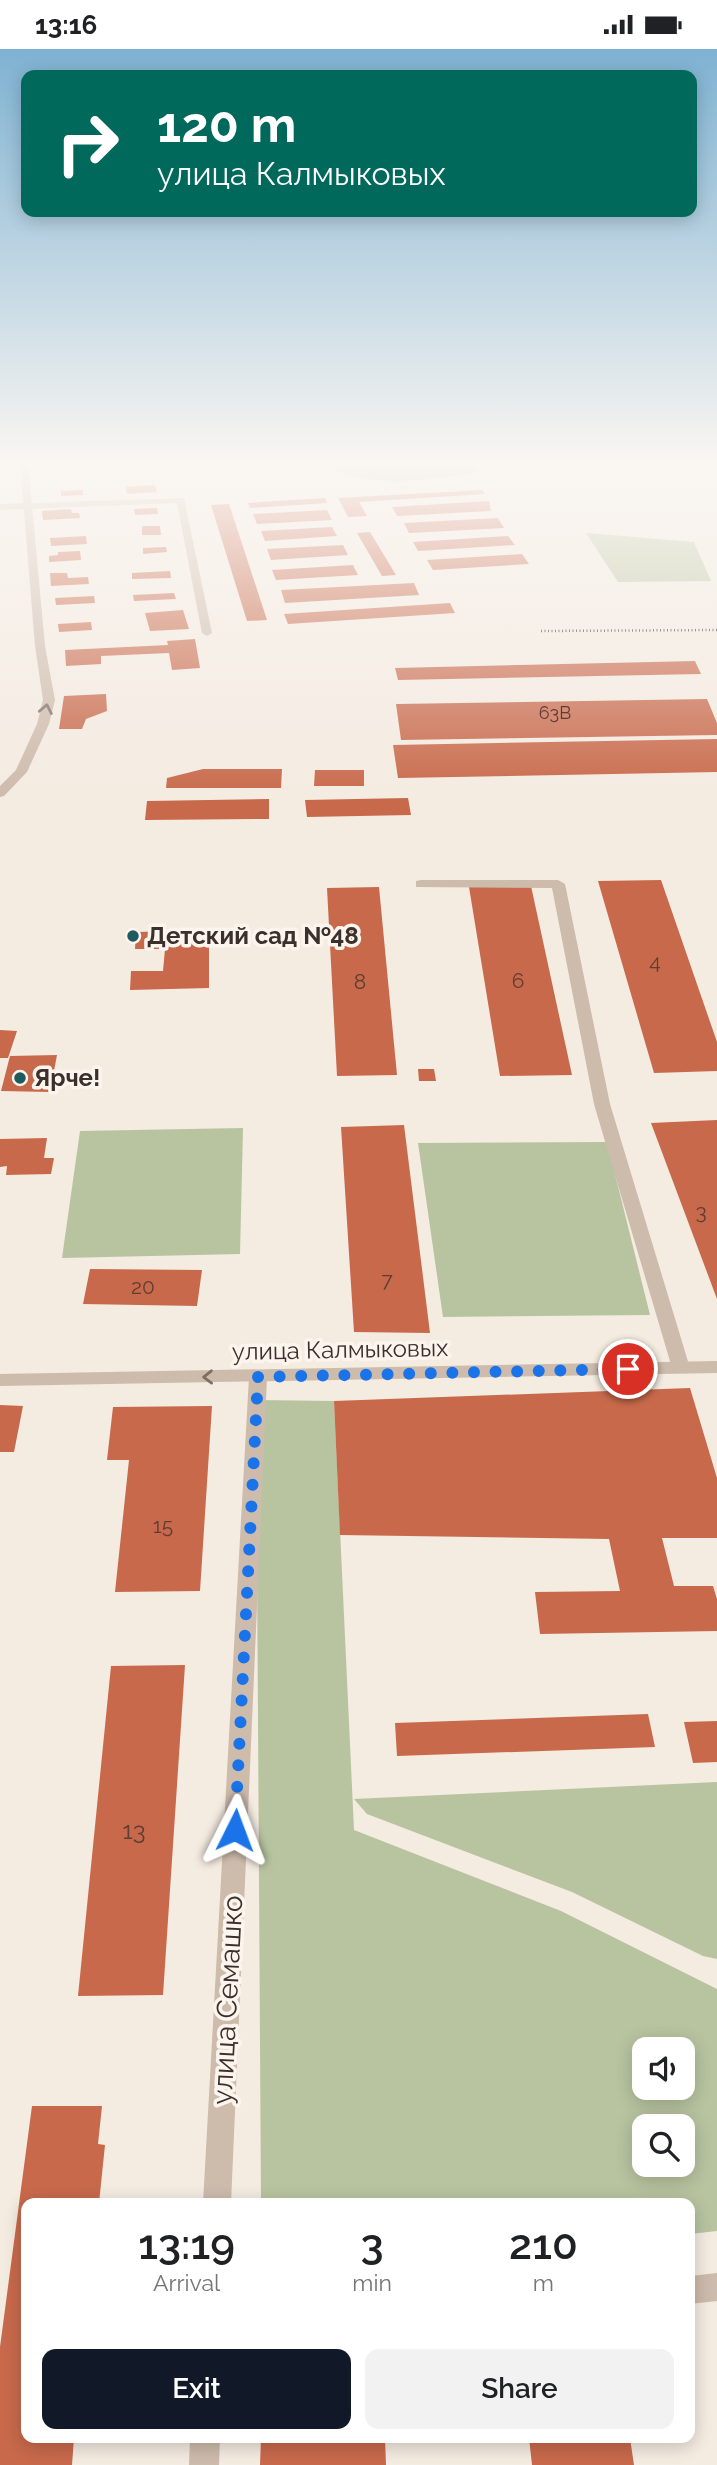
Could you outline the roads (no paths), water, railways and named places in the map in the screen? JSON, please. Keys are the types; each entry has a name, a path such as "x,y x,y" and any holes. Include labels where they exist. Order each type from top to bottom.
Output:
{"street":[{"path":"0,793 21,772 43,724 49,700 40,646 34,575"},
{"path":"196,575 207,633"},
{"path":"421,884 558,884 602,1104 681,1368"},
{"name":"улица Калмыковых","path":"0,1380 717,1367"},
{"name":"улица Семашко","path":"217,2198 258,1377"},
{"path":"695,2289 717,2287"},
{"path":"204,2465 205,2443"}],"railway":[{"path":"541,631 717,630"}],"place":[{"name":"Детский сад №48","path":"133,936"},
{"name":"Ярче!","path":"20,1078"}]}
